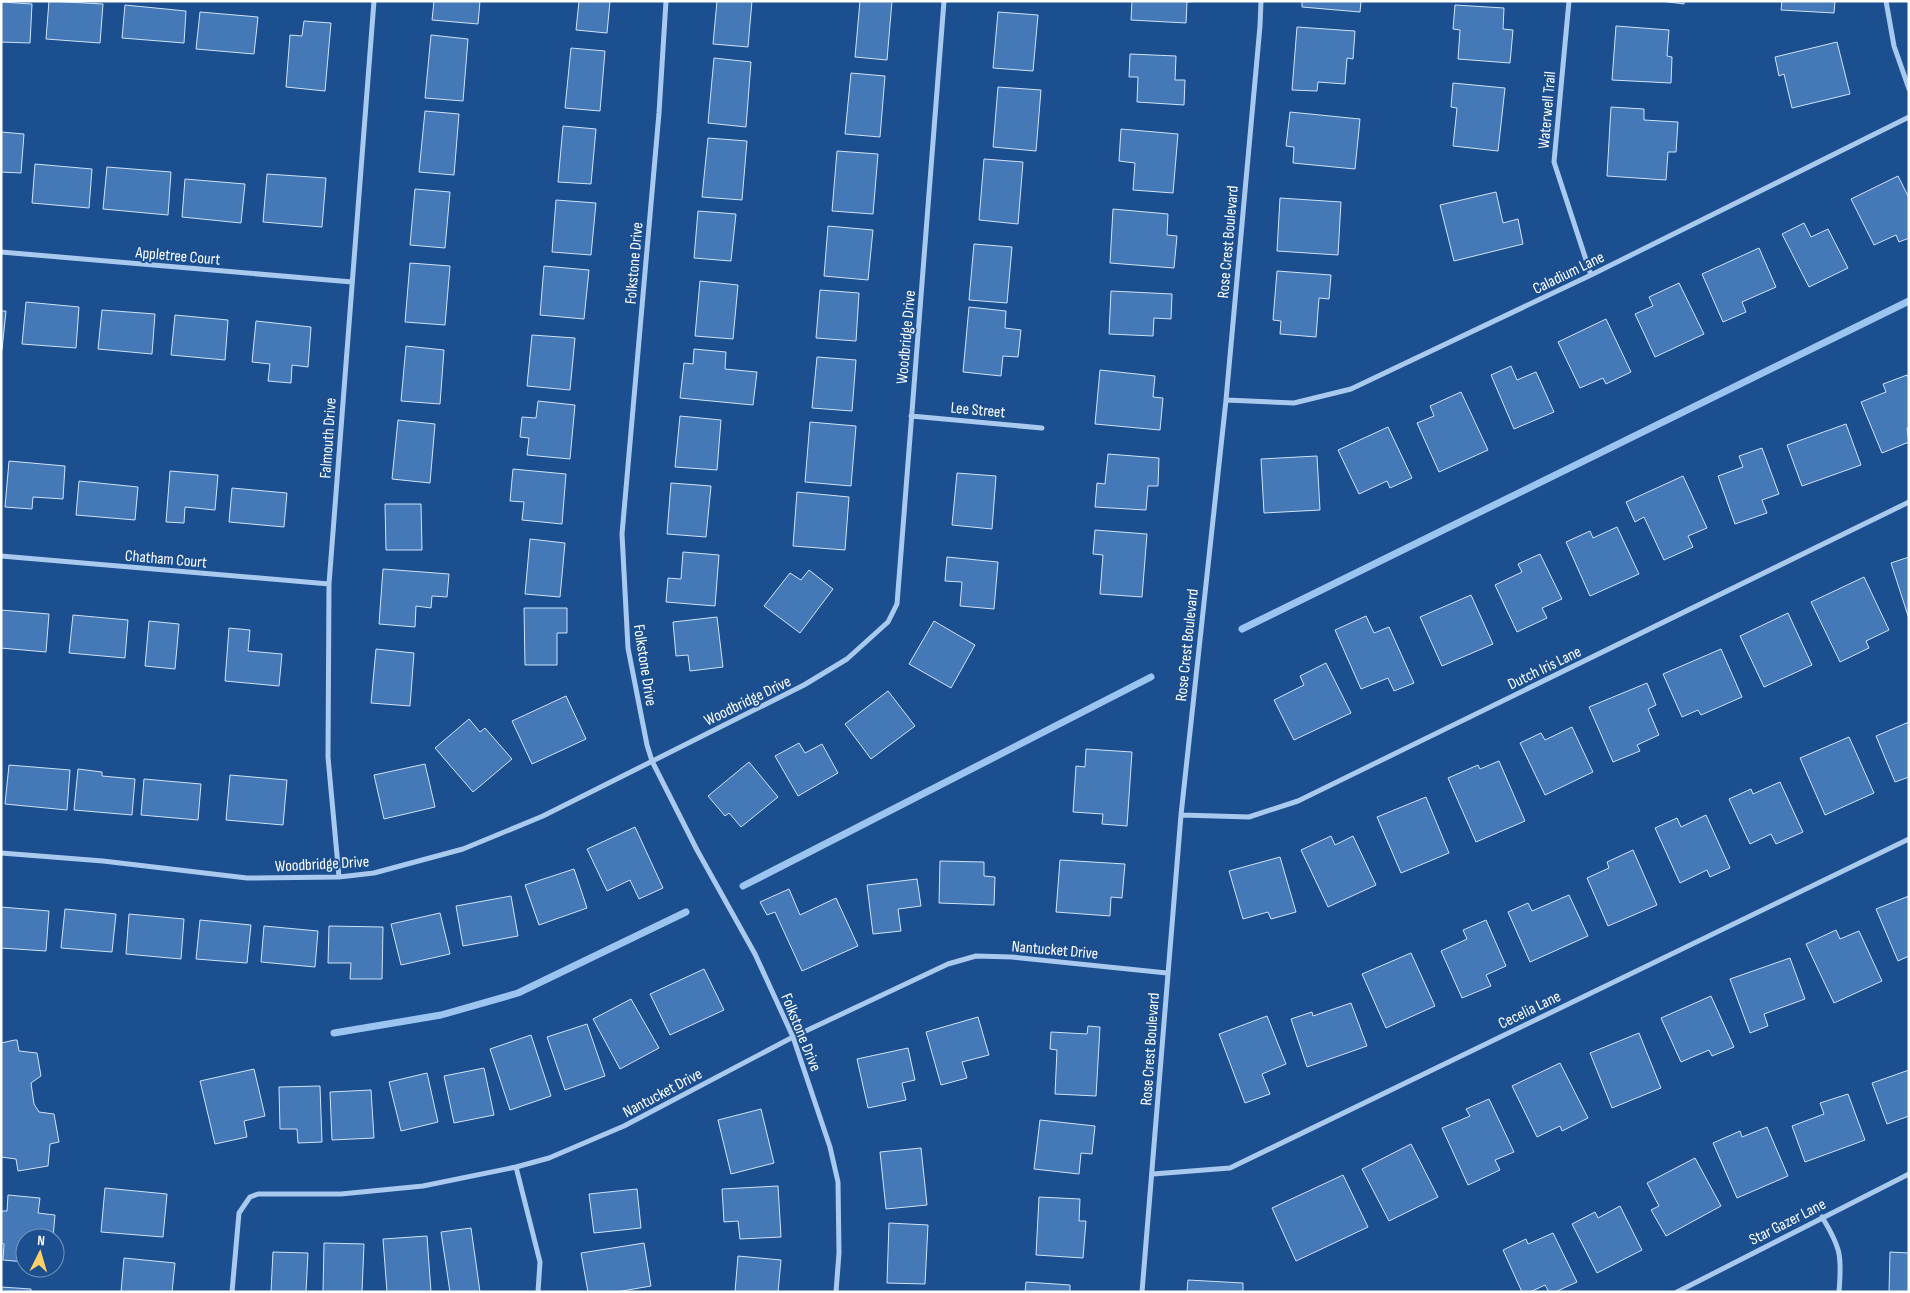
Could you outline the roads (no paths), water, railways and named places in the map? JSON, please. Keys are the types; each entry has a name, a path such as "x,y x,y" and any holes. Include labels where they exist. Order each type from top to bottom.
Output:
{"street":[{"name":"Falmouth Drive","path":"339,877 328,757 329,584 374,1"},
{"name":"Folkstone Drive","path":"666,1 659,113 622,534 628,648 647,745 652,760 697,850 755,954 794,1037 830,1147 838,1182 839,1252 836,1292"},
{"name":"Woodbridge Drive","path":"1,853 103,861 247,878 339,877 374,873 463,849 543,816 804,685 847,659 888,622 897,604 944,1"},
{"name":"Rose Crest Boulevard","path":"1142,1292 1181,815 1226,400 1261,1"},
{"name":"Waterwell Trail","path":"1569,1 1554,162 1591,274"},
{"path":"1886,1 1894,46 1909,89"},
{"name":"Caladium Lane","path":"1226,400 1294,403 1351,389 1591,274 1909,117"},
{"name":"Appletree Court","path":"1,252 352,282"},
{"name":"Lee Street","path":"911,416 1042,428"},
{"name":"Dutch Iris Lane","path":"1181,815 1249,817 1298,802 1909,502"},
{"name":"Chatham Court","path":"1,556 329,584"},
{"name":"Cecelia Lane","path":"1153,1174 1230,1168 1909,839"},
{"name":"Nantucket Drive","path":"232,1292 239,1213 250,1197 258,1194 340,1194 414,1187 516,1167 549,1158 624,1126 794,1037 948,964 976,956 1012,957 1167,973"},
{"path":"516,1167 540,1262 538,1292"},
{"name":"Star Gazer Lane","path":"1677,1292 1909,1174"},
{"path":"1822,1217 1835,1238 1842,1262 1839,1292"}],"waterway":[{"path":"1242,629 1909,301"},
{"path":"743,886 1151,677"},
{"path":"334,1033 441,1015 518,993 686,912"}]}
